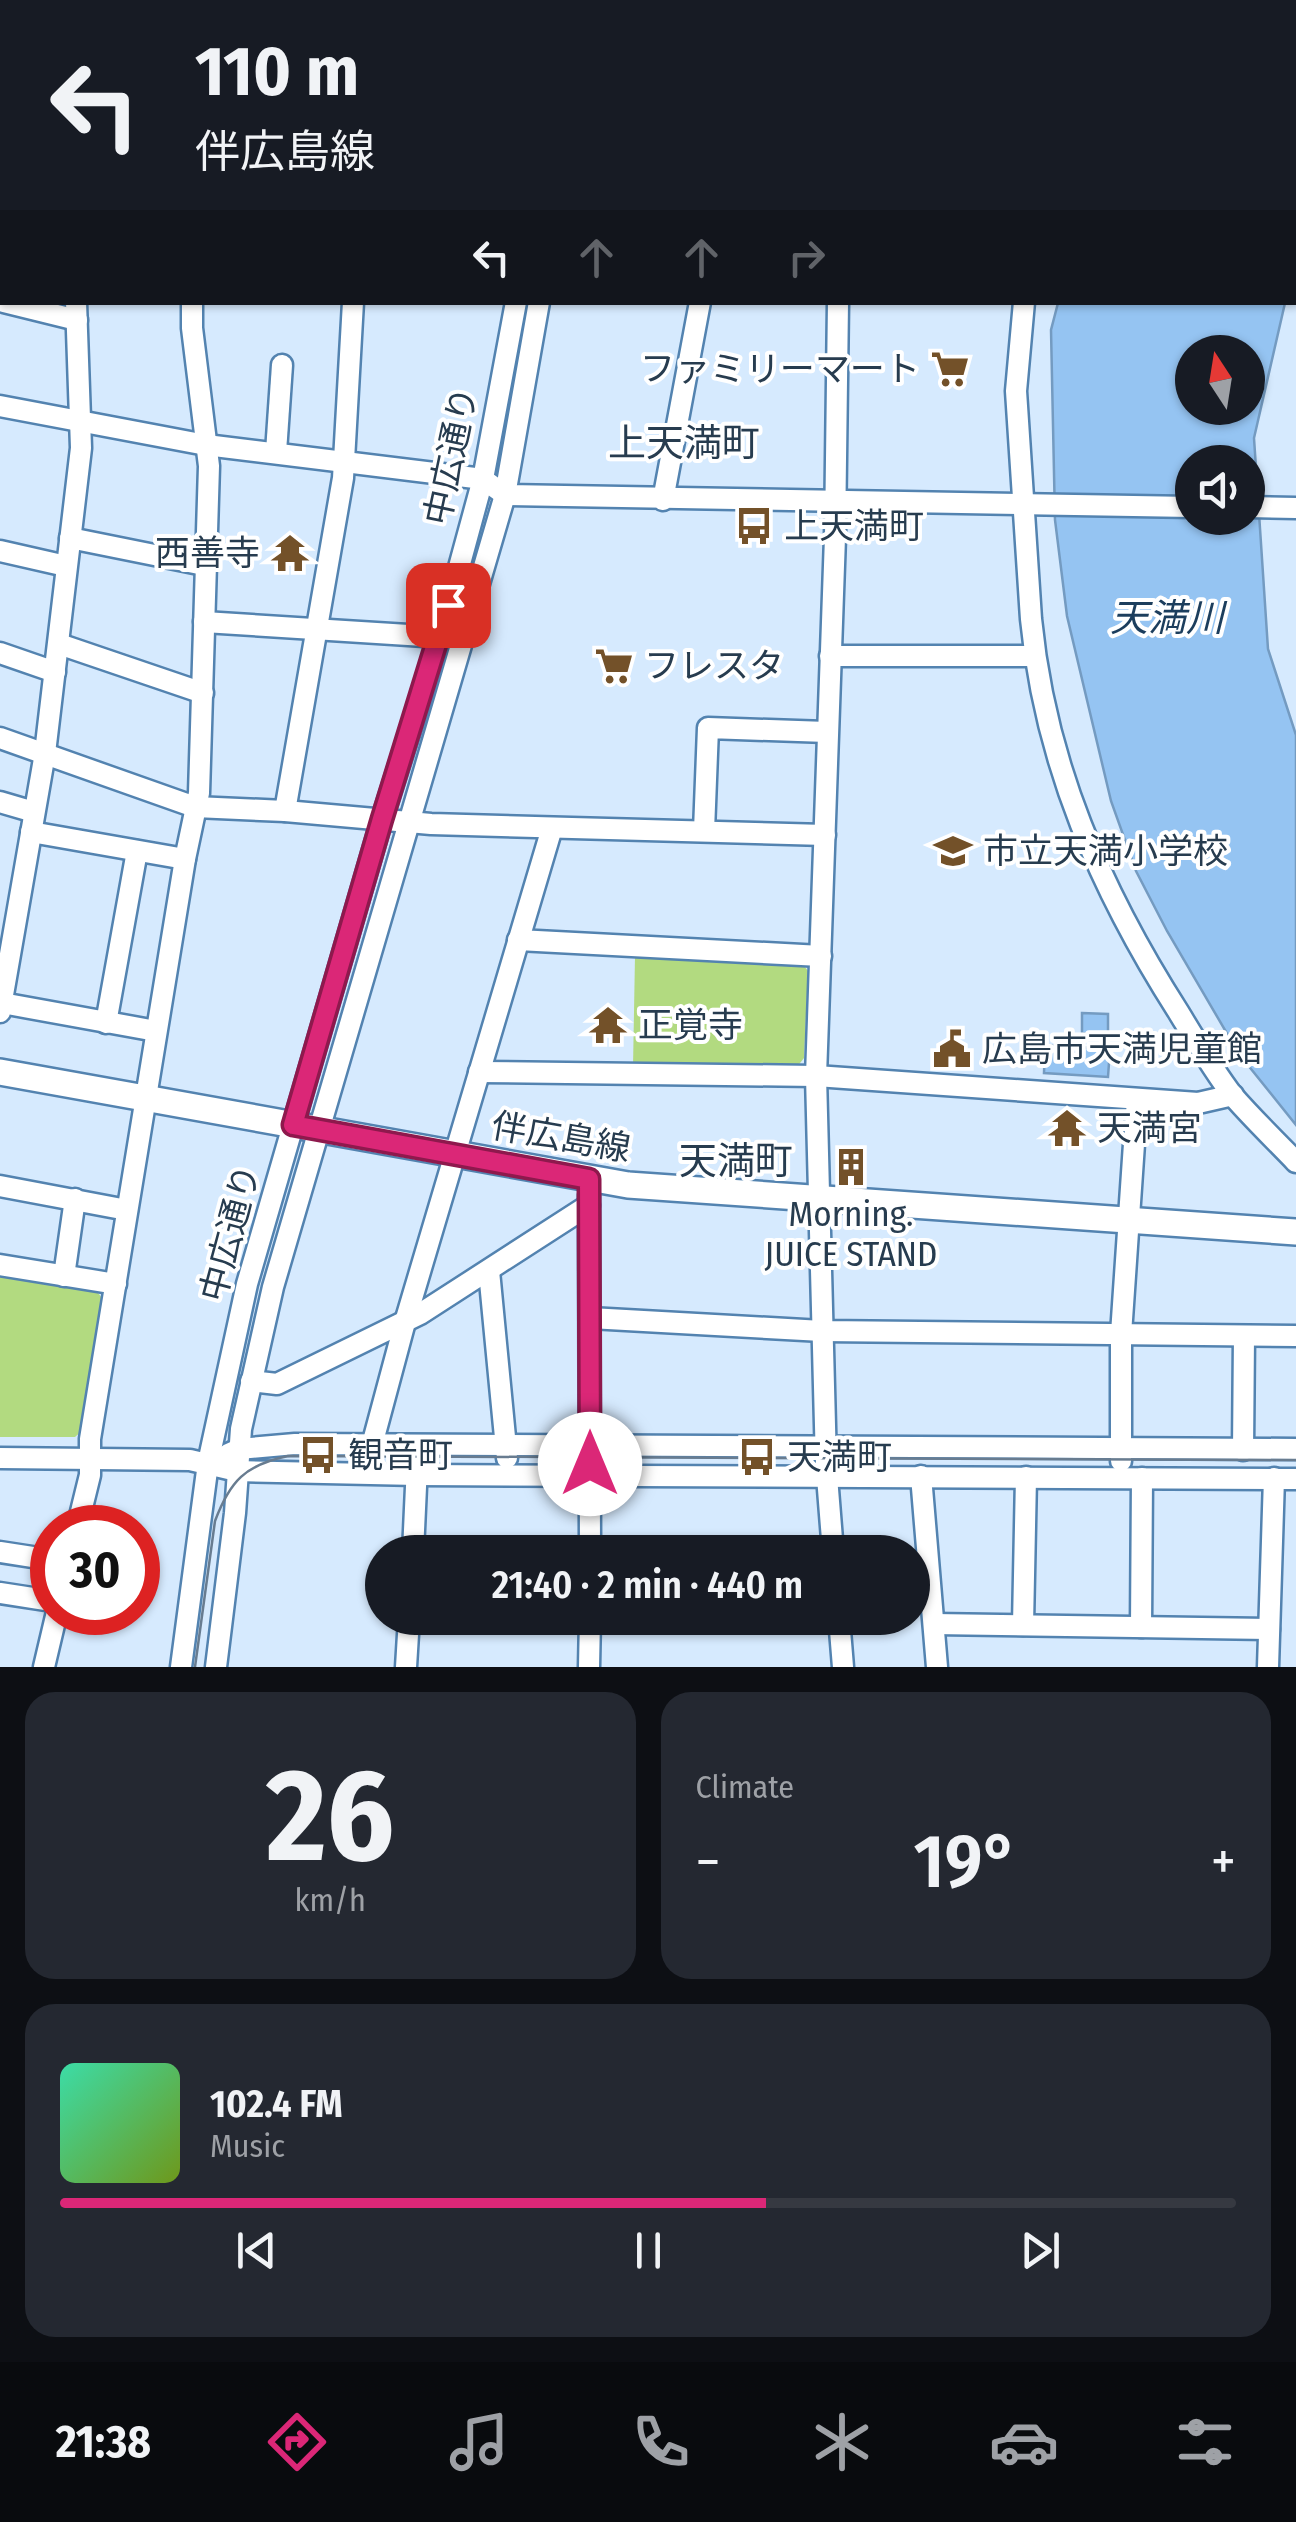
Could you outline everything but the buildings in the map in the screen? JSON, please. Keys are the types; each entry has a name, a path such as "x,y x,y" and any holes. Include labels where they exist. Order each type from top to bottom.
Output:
{"main road":[{"name":"伴広島線","path":"0,1072 589,1179 818,1200 1296,1232"}],"street":[{"path":"27,305 76,311 81,448 45,753 1,1008 156,1031"},
{"path":"83,1505 145,1098 196,807 209,466 192,305"},
{"path":"285,811 344,461 352,305"},
{"name":"中広通り","path":"181,1667 208,1463 248,1284 306,1128 382,819 440,636 482,479 515,305"},
{"path":"216,1667 239,1449 306,1128 409,822 505,495 539,305"},
{"path":"663,500 699,305"},
{"path":"831,1535 826,1476 816,1076 838,305"},
{"path":"1024,305 1016,391 1034,656 1074,812 1118,913 1160,985 1234,1096 1296,1162"},
{"path":"276,452 282,365"},
{"path":"0,406 206,445 482,479 505,495 1175,507"},
{"path":"1265,507 1296,508"},
{"path":"70,538 204,565"},
{"path":"0,551 66,566"},
{"path":"204,622 440,636"},
{"path":"58,644 202,693"},
{"path":"0,652 55,672"},
{"path":"830,656 1034,656"},
{"path":"704,831 708,728 828,732"},
{"path":"0,738 196,807 409,822 825,835"},
{"path":"0,802 32,822 137,851 185,859"},
{"path":"372,1445 552,828"},
{"path":"106,1023 137,851"},
{"path":"518,940 821,956"},
{"path":"479,1072 816,1076 1198,1103 1234,1096"},
{"path":"1137,1100 1121,1334 1121,1450 1131,1478 1141,1626"},
{"path":"589,1179 590,1535"},
{"path":"0,1186 128,1210"},
{"path":"64,1276 75,1200"},
{"path":"251,1380 277,1384 405,1322 589,1205"},
{"path":"0,1265 116,1284"},
{"path":"489,1271 507,1475"},
{"path":"590,1318 822,1331 1296,1336"},
{"path":"1243,1450 1244,1336"},
{"path":"208,1463 239,1449 295,1444 1296,1450"},
{"path":"413,1535 418,1446"},
{"path":"0,1458 190,1460 237,1471 417,1474 1296,1478"},
{"path":"922,1476 938,1667"},
{"path":"1023,1625 1026,1476"},
{"path":"1268,1667 1274,1478"},
{"path":"0,1552 30,1557"},
{"path":"1,1600 30,1601"},
{"path":"934,1624 1270,1628"},
{"path":"44,1667 52,1635"},
{"path":"406,1667 408,1635"},
{"path":"590,1635 590,1667"},
{"path":"839,1635 842,1667"}],"green space":[{"path":"635,956 802,963 808,971 804,1058 796,1068 633,1068"},
{"path":"0,1271 95,1289 102,1298 83,1430 75,1437 0,1437"}],"water":[{"name":"天満川","path":"1057,305 1285,305 1265,390 1265,335 1175,335 1175,425 1257,425 1254,445 1175,445 1175,535 1260,535 1268,649 1296,735 1296,1125 1239,1054 1136,871 1111,801 1067,616 1055,520 1051,330"},
{"path":"1082,1013 1108,1014 1108,1034 1082,1033"},
{"path":"1045,1045 1110,1049 1108,1077 1044,1073"}],"tram line":[{"path":"195,1667 215,1521 221,1507 233,1485 250,1470 288,1456 1296,1460"}],"place":[{"name":"ファミリーマート","path":"950,369"},
{"name":"上天満町","path":"754,526"},
{"name":"西善寺","path":"290,553"},
{"name":"フレスタ","path":"614,666"},
{"name":"市立天満小学校","path":"953,851"},
{"name":"正覚寺","path":"608,1025"},
{"name":"広島市天満児童館","path":"952,1049"},
{"name":"天満宮","path":"1067,1128"},
{"name":"Morning. JUICE STAND","path":"851,1167"},
{"name":"観音町","path":"318,1455"},
{"name":"天満町","path":"757,1457"}],"district":[{"name":"上天満町","path":"684,443"},
{"name":"天満町","path":"736,1161"}],"route":[{"path":"448,605 293,1125 589,1179 590,1464"}]}
